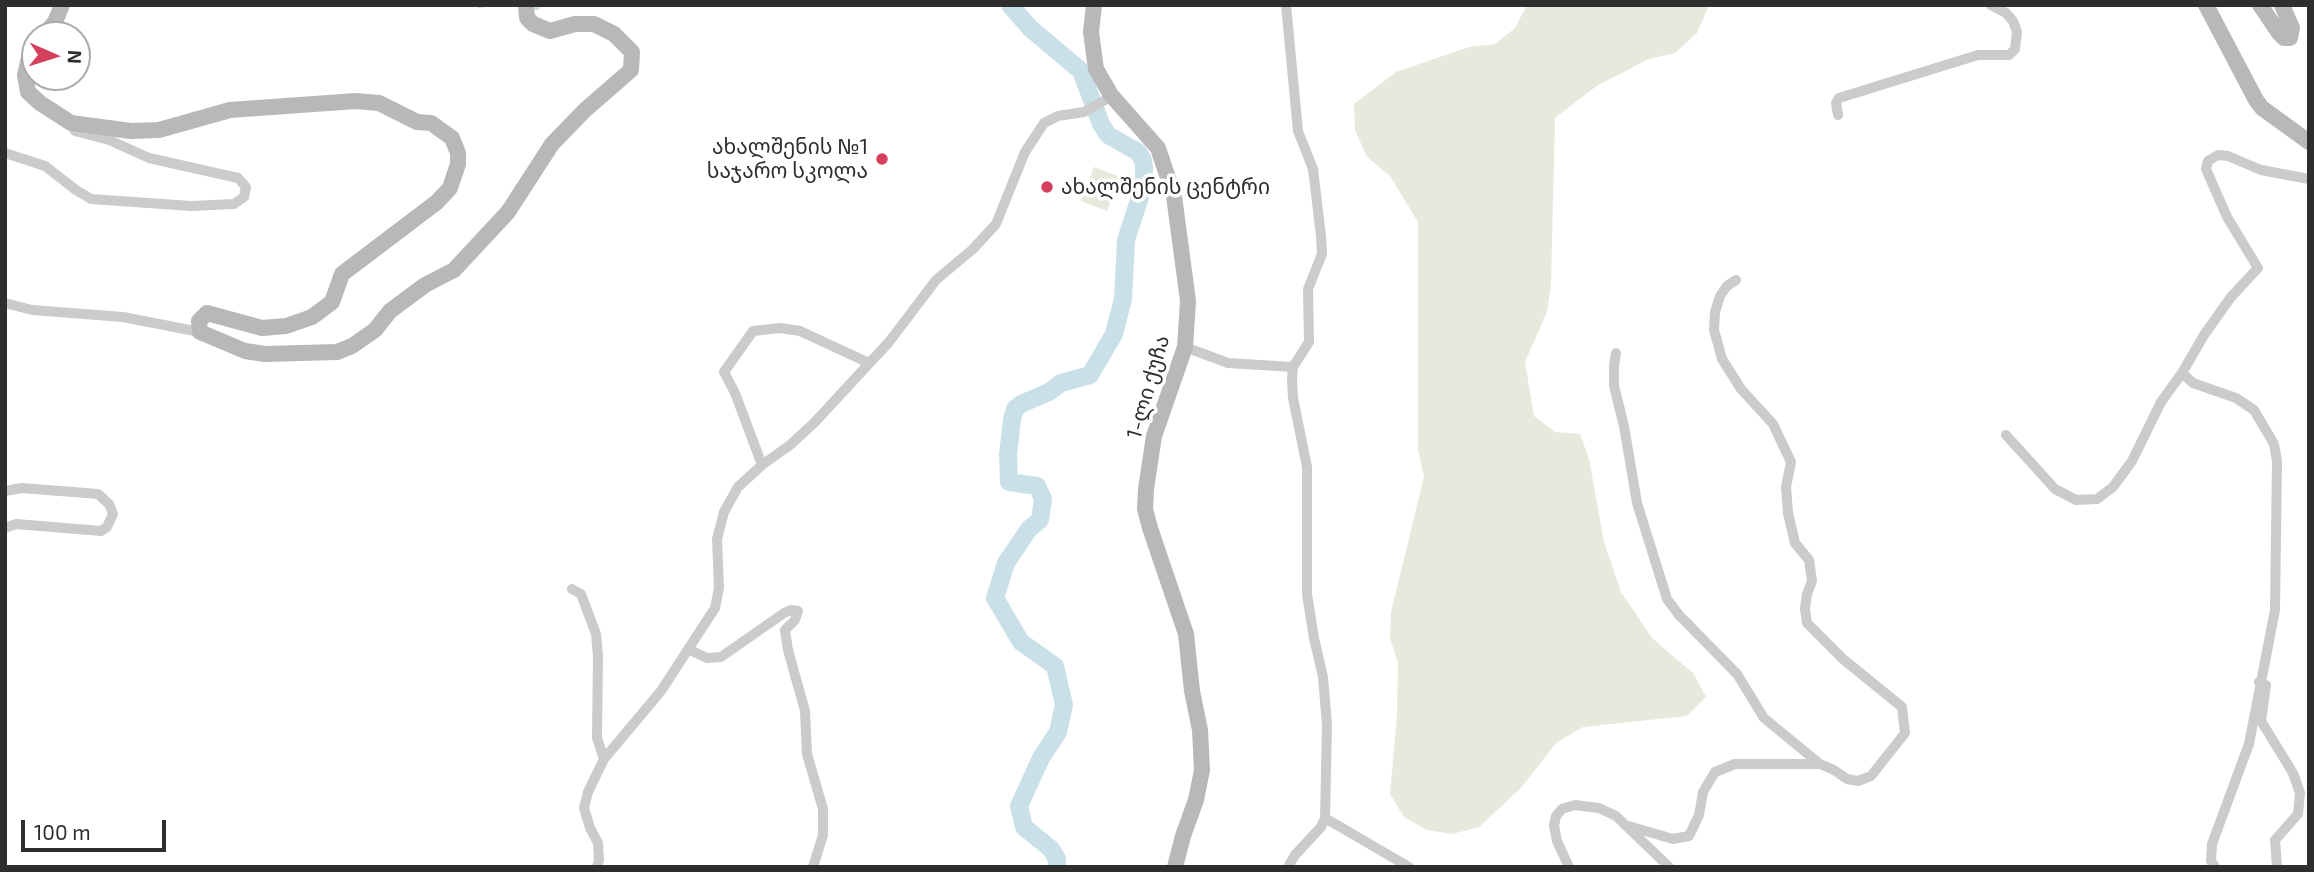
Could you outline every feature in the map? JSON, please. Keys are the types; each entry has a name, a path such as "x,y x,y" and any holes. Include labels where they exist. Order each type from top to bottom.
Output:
{"street":[{"path":"5,303 32,310 123,317 200,332 245,351 265,354 337,352 352,346 375,330 390,311 425,285 454,270 508,212 552,144 584,110 631,70 632,52 614,34 594,24 575,24 550,31 533,24 527,18 526,5"},
{"name":"1-ლი ქუჩა","path":"1094,5 1091,32 1096,69 1109,97 1158,148 1174,196 1188,301 1185,347 1154,436 1146,499 1150,528 1186,634 1192,691 1200,730 1202,770 1196,800 1175,867"},
{"path":"1286,5 1298,131 1313,169 1322,245 1316,273 1308,289 1309,342 1293,367 1293,398 1307,467 1307,594 1323,677 1327,725 1325,818 1321,827 1295,855 1288,867"},
{"path":"2206,5 2262,108 2309,142"},
{"path":"2260,5 2279,33 2284,38 2290,38 2292,28 2282,5"},
{"path":"1838,115 1836,103 1839,98 1978,55 2008,55 2015,49 2017,32 2006,13 1993,6"},
{"path":"28,91 40,103 71,123 131,131 159,130 230,110 356,101 379,103 417,122 432,123 452,138 458,153 458,164 450,188 437,202 342,274 332,302 312,317 286,327 262,328 206,313 199,321 200,332"},
{"path":"597,867 598,843 584,808 587,792 604,759 661,691 715,608 719,588 717,539 724,512 738,487 806,431 889,342 936,280 973,249 996,224 1025,152 1044,123 1058,116 1092,109 1109,97"},
{"path":"5,153 45,166 91,199 191,206 234,204 244,197 246,187 238,178 149,158 109,141 75,131 71,123"},
{"path":"2006,435 2055,489 2076,500 2097,499 2113,487 2132,461 2161,402 2216,318 2258,268 2227,217 2206,169 2208,160 2218,155 2228,156 2261,170 2309,179"},
{"path":"1616,353 1614,386 1637,503 1667,599 1679,615 1737,674 1764,719 1820,764 1834,769 1847,779 1858,782 1871,776 1905,733 1902,707 1843,659 1807,623 1805,609 1812,581 1809,560 1796,543 1788,513 1786,487 1791,462 1773,424 1749,398 1722,359 1714,330 1715,312 1720,296 1727,286 1736,280"},
{"path":"762,465 735,393 724,372 753,331 780,328 800,331 869,363"},
{"path":"1185,347 1228,363 1293,367"},
{"path":"2182,373 2193,383 2236,398 2254,410 2274,444 2277,461 2275,610 2249,744 2211,844 2211,861 2215,867"},
{"path":"5,491 22,488 98,494 109,504 113,514 107,527 101,531 16,524 5,528"},
{"path":"572,589 581,594 596,634 597,738 604,759"},
{"path":"690,650 707,658 721,657 784,613 798,611 795,620 785,629 805,712 807,754 823,809 823,835 813,867"},
{"path":"2259,682 2266,685 2262,721 2293,773 2300,793 2298,814 2275,840 2277,867"},
{"path":"1625,825 1673,839 1689,836 1699,816 1703,792 1715,772 1735,764 1820,764"},
{"path":"1569,867 1557,841 1554,826 1556,816 1562,809 1575,805 1599,808 1616,816 1669,867"},
{"path":"1325,818 1409,867"}],"shaded area":[{"path":"1527,5 1709,5 1697,33 1675,53 1649,59 1598,85 1555,118 1551,285 1547,312 1525,362 1534,416 1555,432 1580,434 1589,459 1604,542 1621,592 1652,638 1694,674 1706,697 1687,716 1583,727 1556,743 1521,788 1479,827 1452,834 1427,830 1404,817 1390,794 1397,716 1398,663 1390,638 1391,612 1424,477 1418,450 1418,222 1390,176 1367,157 1355,130 1354,104 1396,72 1469,47 1495,44 1515,28"},
{"path":"1094,167 1120,177 1107,211 1081,201"}],"waterway":[{"path":"479,7 487,5"},
{"path":"531,8 537,9 541,5"},
{"path":"1010,5 1030,28 1081,71 1101,124 1108,135 1138,152 1144,168 1144,185 1126,240 1123,299 1114,334 1090,375 1061,383 1049,392 1021,404 1015,409 1012,419 1008,455 1009,482 1037,486 1043,499 1040,520 1029,529 1006,563 995,598 1021,642 1055,666 1064,705 1058,732 1041,758 1019,806 1024,827 1051,849 1057,859 1057,867"}],"place":[{"name":"ახალშენის №1 საჯარო სკოლა","path":"882,159"},
{"name":"ახალშენის ცენტრი","path":"1047,187"}]}
